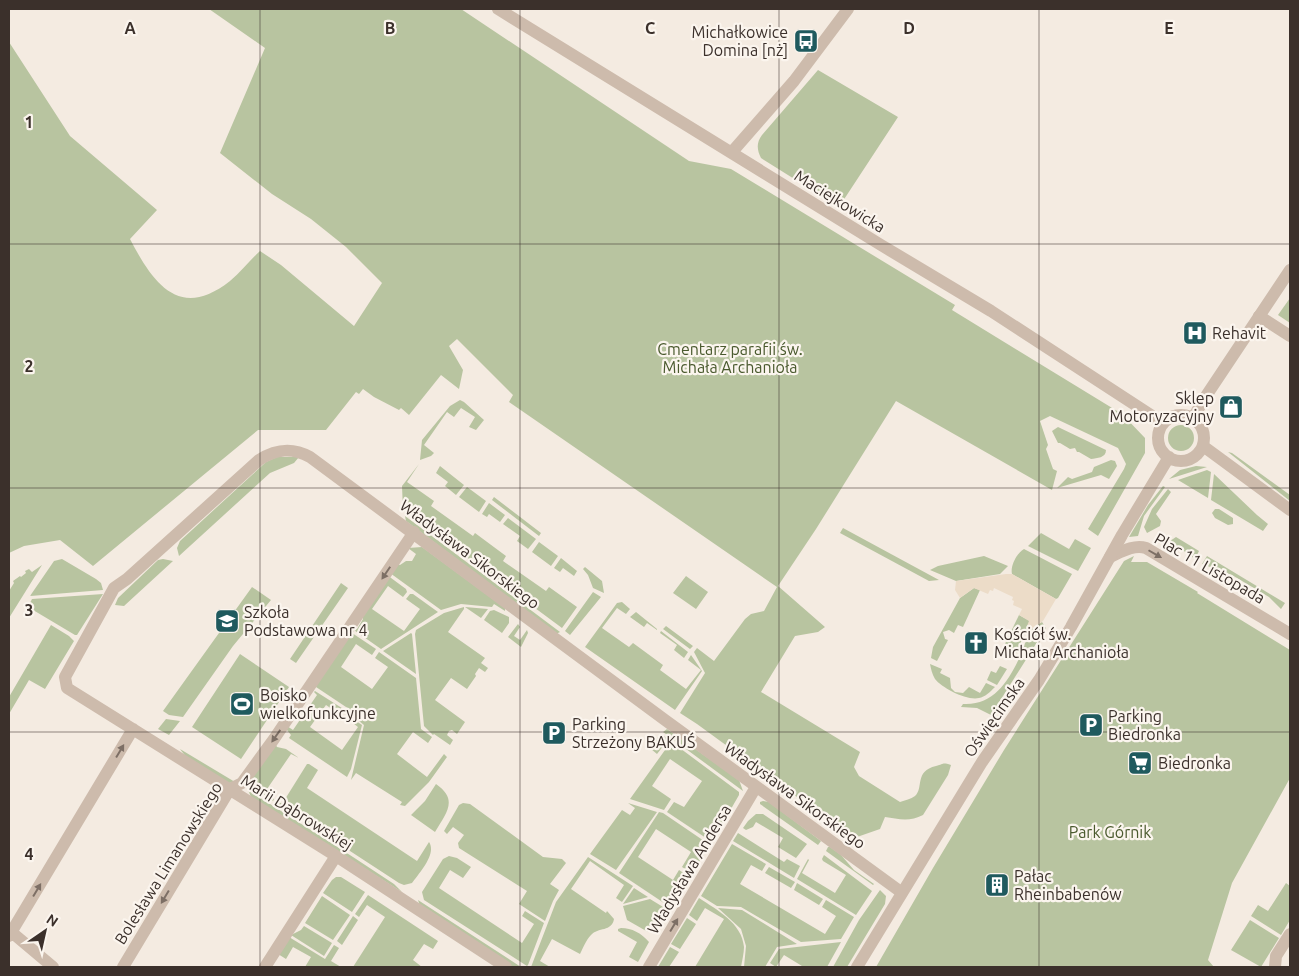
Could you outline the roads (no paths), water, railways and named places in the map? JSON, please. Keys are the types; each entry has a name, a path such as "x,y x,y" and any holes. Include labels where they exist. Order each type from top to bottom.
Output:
{"street":[{"name":"Maciejkowicka","path":"498,9 991,311 1163,423"},
{"path":"732,152 794,81 848,9"},
{"path":"1193,418 1290,270"},
{"path":"1259,316 1290,336"},
{"path":"1181,415 1193,418 1204,431 1204,446 1194,457 1185,461 1169,457 1162,450 1158,441 1158,435 1163,423 1174,416 1181,415"},
{"path":"1204,446 1290,510"},
{"name":"Władysława Sikorskiego","path":"67,688 65,677 114,588 127,579 259,460 279,450 301,452 414,532 756,787 901,892"},
{"name":"Oświęcimska","path":"857,967 982,762 1072,627 1110,557 1169,457"},
{"name":"Bolesława Limanowskiego","path":"123,967 230,789 242,783 274,739 414,532"},
{"name":"Plac 11 Listopada","path":"1110,557 1134,547 1146,548 1290,634"},
{"name":"Marii Dąbrowskiej","path":"67,688 336,856 506,967"},
{"path":"54,967 10,933 133,729"},
{"name":"Władysława Andersa","path":"649,967 756,787"},
{"path":"265,967 336,856"},
{"path":"1275,967 1276,956 1290,934"}],"place":[{"name":"Michałkowice Domina [nż]","path":"806,41"},
{"name":"Rehavit","path":"1195,333"},
{"name":"Sklep Motoryzacyjny","path":"1231,407"},
{"name":"Szkoła Podstawowa nr 4","path":"227,621"},
{"name":"Kościół św. Michała Archanioła","path":"976,643"},
{"name":"Boisko wielkofunkcyjne","path":"242,704"},
{"name":"Parking Biedronka","path":"1091,725"},
{"name":"Parking Strzeżony BAKUŚ","path":"554,733"},
{"name":"Biedronka","path":"1140,763"},
{"name":"Pałac Rheinbabenów","path":"997,885"}],"park label":[{"name":"Cmentarz parafii św. Michała Archanioła","path":"730,358"},
{"name":"Park Górnik","path":"1110,832"}]}
